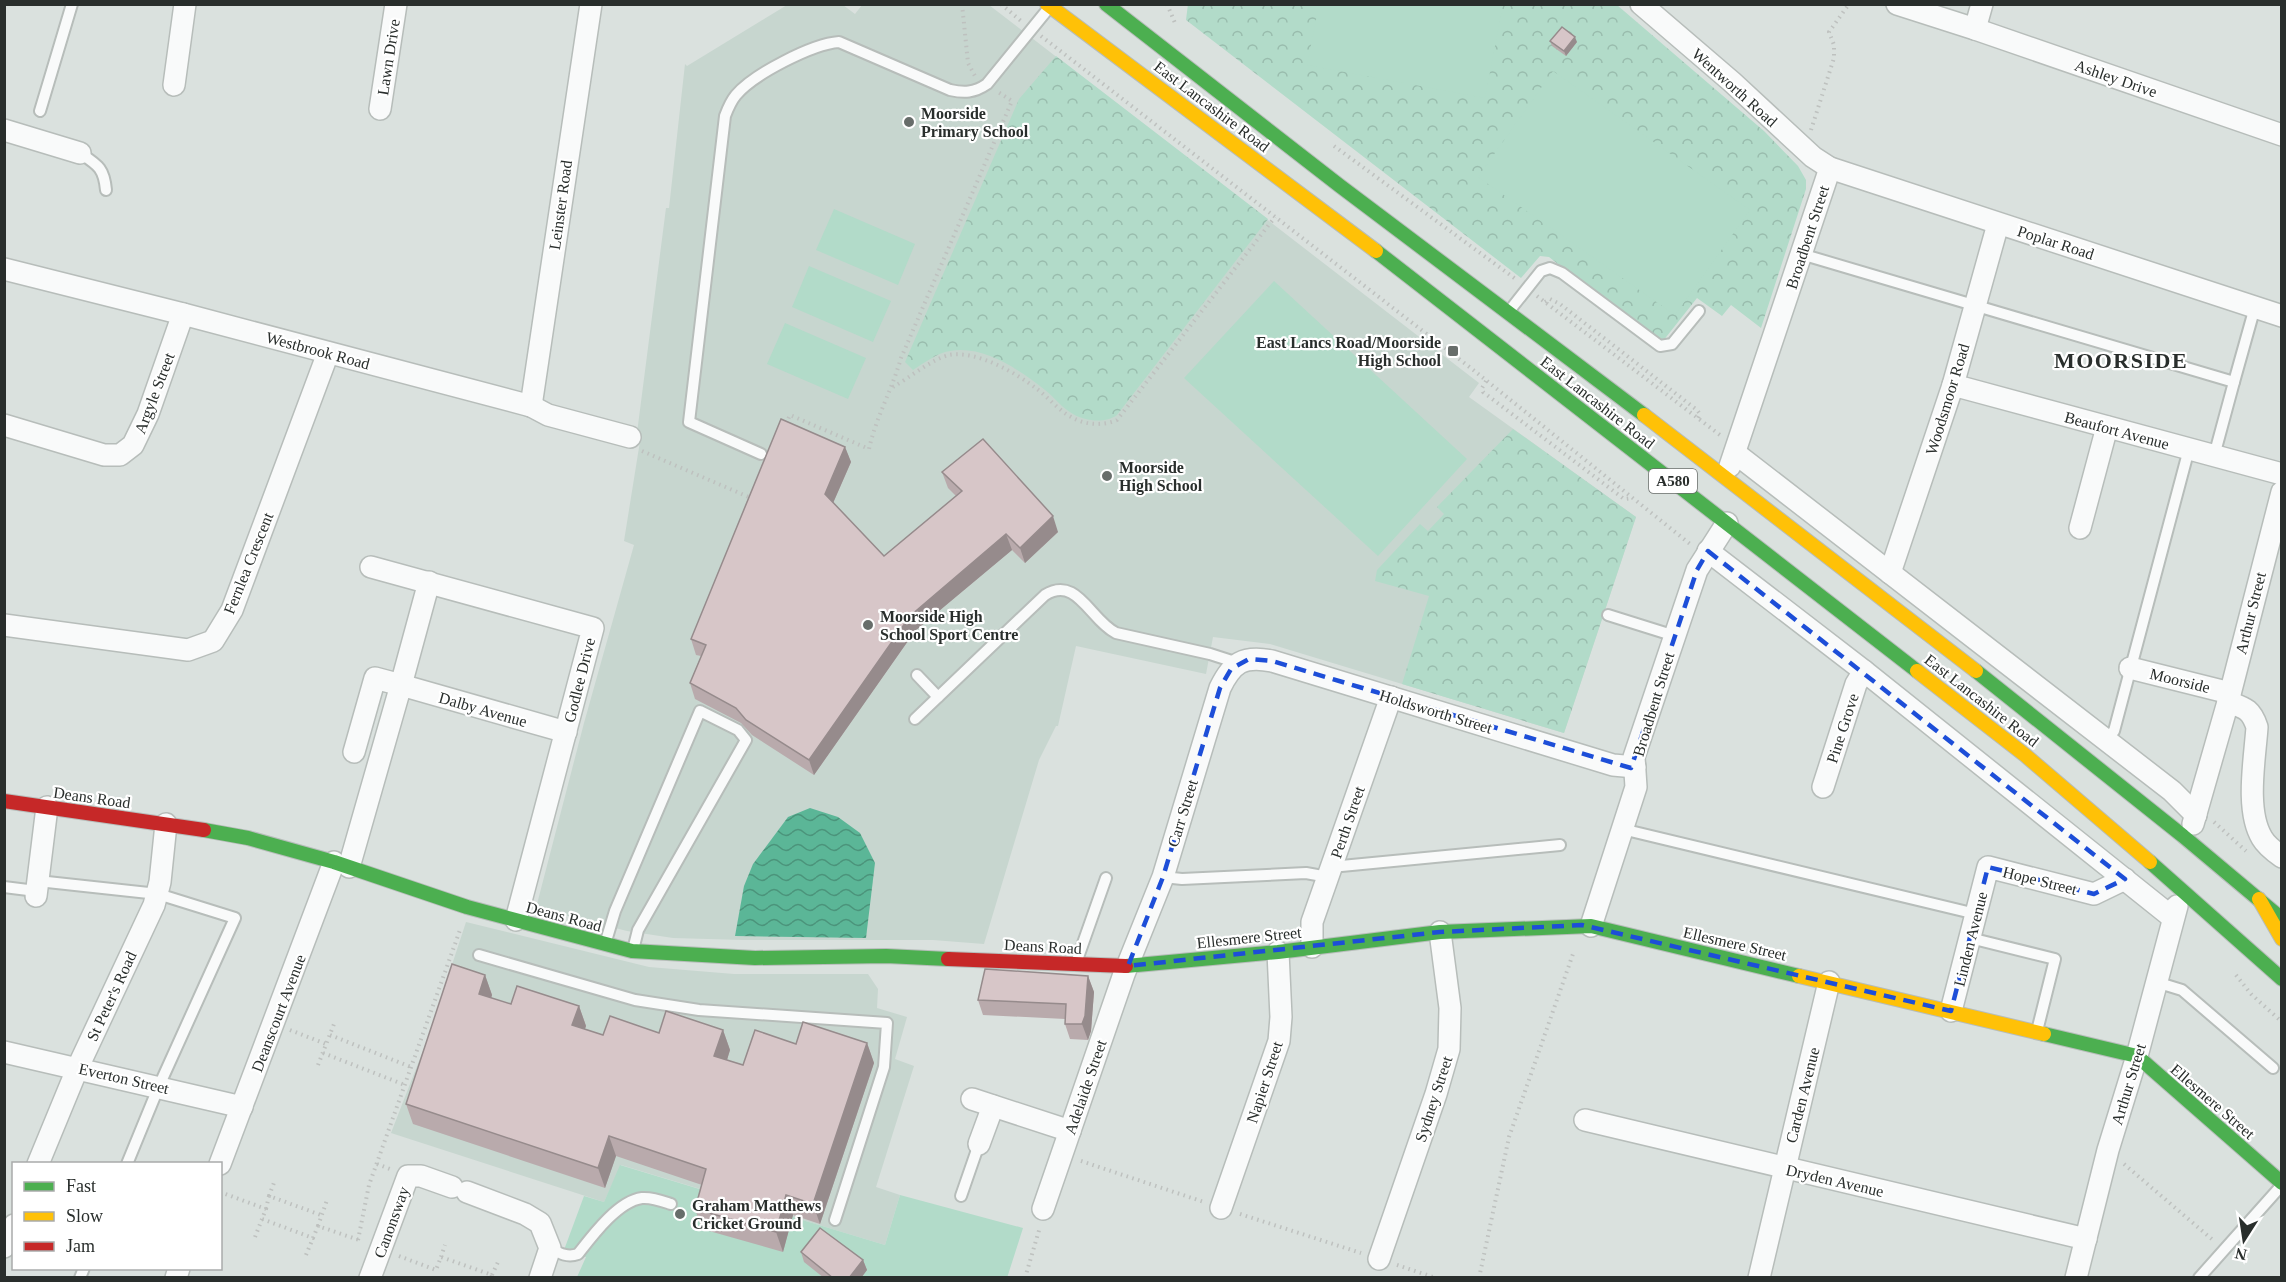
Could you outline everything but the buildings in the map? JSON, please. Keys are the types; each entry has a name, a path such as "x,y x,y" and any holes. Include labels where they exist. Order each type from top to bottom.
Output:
{"main road":[{"name":"East Lancashire Road","path":"1106,4 1340,186 1918,625 2183,836 2282,919"},
{"name":"East Lancashire Road","path":"1049,6 1323,210 2025,755 2282,979"},
{"name":"Deans Road","path":"4,801 248,838 342,864 467,907 632,951 709,957 886,956 1128,966"},
{"path":"2257,897 2282,939"},
{"name":"Ellesmere Street","path":"1128,966 1278,952 1440,932 1587,926 2137,1056 2282,1184"}],"street":[{"path":"174,85 185,4"},
{"name":"Lawn Drive","path":"380,109 396,4"},
{"name":"Leinster Road","path":"531,406 591,4"},
{"name":"Wentworth Road","path":"1641,4 1704,67 1813,157 1830,168"},
{"name":"Ashley Drive","path":"1897,4 2282,135"},
{"path":"1975,29 1982,4"},
{"path":"4,130 80,153"},
{"name":"Broadbent Street","path":"1726,477 1830,168"},
{"name":"Poplar Road","path":"1830,168 2282,316"},
{"name":"Woodsmoor Road","path":"1890,573 1953,385 1998,224"},
{"name":"Westbrook Road","path":"4,269 531,406 548,415 630,437"},
{"name":"Argyle Street","path":"4,425 104,455 120,455 133,445 148,414 183,314"},
{"name":"Fernlea Crescent","path":"4,625 188,650 213,641 232,610 328,353"},
{"name":"Beaufort Avenue","path":"1953,385 2282,474"},
{"path":"2080,528 2107,428"},
{"path":"1735,453 2172,791 2196,815"},
{"name":"Arthur Street","path":"2183,836 2193,824 2196,815 2282,492"},
{"name":"Broadbent Street","path":"1587,926 1636,787 1634,757 1697,570 1727,523"},
{"path":"1707,554 1863,671 2173,918"},
{"name":"Godlee Drive","path":"371,567 593,628 516,920"},
{"name":"Deanscourt Avenue","path":"221,1162 273,1024 342,864 385,741 429,582"},
{"name":"Holdsworth Street","path":"1238,663 1249,659 1272,661 1613,765 1635,767"},
{"name":"Carr Street","path":"1128,966 1163,877 1220,688 1231,669 1238,663"},
{"name":"Moorside","path":"2130,668 2229,698 2250,712 2257,727 2253,806 2257,826 2262,839 2282,857"},
{"name":"Pine Grove","path":"1822,787 1856,684 1863,671"},
{"name":"Dalby Avenue","path":"385,741 357,742 375,678 566,732"},
{"name":"Perth Street","path":"1312,947 1312,922 1391,697"},
{"path":"37,889 47,807"},
{"name":"St Peter's Road","path":"39,1162 78,1067 154,905 158,894 166,824"},
{"name":"Hope Street","path":"1988,867 2094,894 2125,879"},
{"name":"Linden Avenue","path":"1951,1011 1988,867"},
{"name":"Arthur Street","path":"2076,1278 2108,1150 2137,1056 2173,918 2183,891"},
{"name":"Sydney Street","path":"1379,1259 1436,1094 1449,1049 1450,1008 1440,932"},
{"name":"Napier Street","path":"1221,1208 1279,1041 1281,1017 1278,952"},
{"name":"Adelaide Street","path":"1043,1209 1128,966"},
{"name":"Carden Avenue","path":"1759,1278 1829,982"},
{"name":"Everton Street","path":"4,1052 78,1067 242,1107"},
{"path":"972,1099 1070,1131"},
{"path":"979,1144 993,1106"},
{"name":"Dryden Avenue","path":"1585,1120 2086,1239"},
{"name":"Canonsway","path":"370,1278 408,1176 421,1176 525,1214 540,1223 550,1248"},
{"path":"4,1247 12,1229"},
{"path":"540,1278 550,1248"}],"lane":[{"path":"40,111 72,4"},
{"path":"761,454 689,422 724,127 729,105 751,80 813,47 839,42 935,84 962,93 978,90 987,84 1033,30 1049,6"},
{"path":"80,153 99,165 105,176 106,190"},
{"path":"1801,254 2234,382"},
{"path":"1508,313 1544,268 1555,269 1660,346 1672,344 1698,311"},
{"path":"2214,456 2255,307"},
{"path":"2105,739 2114,731 2189,449"},
{"path":"915,719 1045,595 1061,588 1068,589 1107,629 1116,633 1210,654 1238,663"},
{"path":"1608,615 1675,636"},
{"path":"917,675 938,697"},
{"path":"604,944 700,711 738,730 746,740 638,930 632,951"},
{"path":"1622,829 1976,914"},
{"path":"1163,877 1182,879 1330,872 1560,845"},
{"path":"1075,964 1106,878"},
{"path":"4,887 158,894 235,918 159,1086 128,1162"},
{"path":"1970,938 2055,959 2037,1032"},
{"path":"479,955 635,1000 699,1010 887,1023 884,1067 835,1221"},
{"path":"2156,982 2182,990 2272,1068"},
{"path":"961,1197 979,1144"},
{"path":"2199,1278 2282,1184"},
{"path":"550,1248 571,1257 578,1254 603,1223 622,1207 640,1198 671,1204"}],"path":[{"path":"868,449 879,412 892,387 901,358 1012,101 973,75 968,63 962,4"},
{"path":"1000,4 1486,381 1632,498 1707,554"},
{"path":"1167,4 1178,31"},
{"path":"1800,145 1810,133 1834,58 1834,45 1829,32 1849,4"},
{"path":"1329,142 1698,418 1721,436 1735,453"},
{"path":"892,387 940,358 950,355 964,356 992,362 1021,378 1074,418 1099,424 1117,420 1275,218"},
{"path":"1545,302 1550,299 1560,304 1697,410 1700,414 1698,418"},
{"path":"1486,381 1482,388 1483,392 1623,499 1632,498"},
{"path":"2196,815 2209,817 2249,855"},
{"path":"358,1239 369,1185 467,907"},
{"path":"1479,1278 1509,1137 1587,926"},
{"path":"273,1024 326,1044"},
{"path":"318,1065 334,1024"},
{"path":"330,1035 411,1067"},
{"path":"322,1053 405,1085"},
{"path":"2108,1150 2223,1250"},
{"path":"1062,1154 1436,1278"},
{"path":"255,1237 275,1180"},
{"path":"222,1193 266,1209"},
{"path":"269,1196 321,1215"},
{"path":"306,1255 327,1200"},
{"path":"1024,1278 1040,1227 1043,1209"},
{"path":"262,1219 313,1238"},
{"path":"318,1226 436,1270"},
{"path":"433,1278 445,1245"},
{"path":"441,1257 492,1276 498,1262"}],"highlighted area":[{"path":"1708,551 2125,879 2094,894 1988,867 1951,1011 1582,925 1440,932 1128,966 1163,877 1220,688 1231,669 1249,659 1272,661 1631,768 1697,570"}],"shaded area":[{"name":"Moorside High School","path":"787,5 843,5 855,14 862,5 989,5 1479,383 1469,397 1636,517 1564,733 1270,644 1213,637 1206,674 1076,646 1058,726 1039,760 984,944 933,940 673,938 627,931 536,908 584,723 634,545 624,541 641,435 637,433 666,208 669,208 685,64 687,66"},
{"path":"466,922 649,967 734,974 868,974 878,989 877,1008 907,1017 895,1059 914,1066 876,1187 900,1195 885,1245 621,1165 604,1202 391,1133 429,1035"}],"green space":[{"path":"1188,4 1617,5 1764,131 1798,166 1806,180 1806,189 1761,328 1731,305 1722,316 1697,298 1663,341 1654,339 1549,257 1540,256 1521,278 1186,20"},
{"path":"1319,5 1503,5 1485,98 1307,65"},
{"path":"1056,56 1268,219 1117,415 1107,420 1089,420 1073,414 1013,367 988,355 963,350 945,352 913,370 905,362 1019,99"},
{"path":"1553,71 1750,210 1675,315 1478,177"},
{"path":"834,209 915,244 898,285 816,250"},
{"path":"809,266 891,301 873,342 792,307"},
{"path":"1274,281 1467,459 1378,556 1184,378"},
{"path":"785,323 866,358 848,399 767,364"},
{"path":"1513,429 1636,517 1564,733 1402,684 1429,596 1375,581 1377,570 1420,524 1428,531 1444,514 1437,507"},
{"name":"Graham Matthews Cricket Ground","path":"620,1165 885,1245 900,1195 1023,1228 1007,1278 577,1277 586,1257 564,1250 584,1196 604,1202"}],"water":[{"path":"810,808 838,817 860,833 875,863 866,938 735,936 744,886 753,864 788,817"}],"traffic: fast":[{"path":"1106,4 1340,186 1644,415"},
{"path":"1376,251 1917,671"},
{"path":"1976,671 2183,836 2282,919"},
{"path":"204,830 248,838 334,862 467,907 632,951 755,958 886,956 948,959"},
{"path":"2150,862 2282,979"},
{"path":"1126,966 1278,952 1440,932 1591,926 1799,976"},
{"path":"2044,1034 2137,1056 2282,1183"}],"traffic: slow":[{"path":"1047,4 1376,251"},
{"path":"1644,415 1976,671"},
{"path":"1917,671 2025,755 2150,862"},
{"path":"2259,899 2282,939"},
{"path":"1799,976 2044,1034"}],"traffic: jam":[{"path":"4,801 204,830"},
{"path":"948,959 1126,966"}],"place":[{"name":"Moorside Primary School","path":"909,122"},
{"name":"East Lancs Road/Moorside High School","path":"1453,351"},
{"name":"Moorside High School","path":"1107,476"},
{"name":"Moorside High School Sport Centre","path":"868,625"},
{"name":"Graham Matthews Cricket Ground","path":"680,1214"}],"district":[{"name":"MOORSIDE","path":"2121,360"}]}
